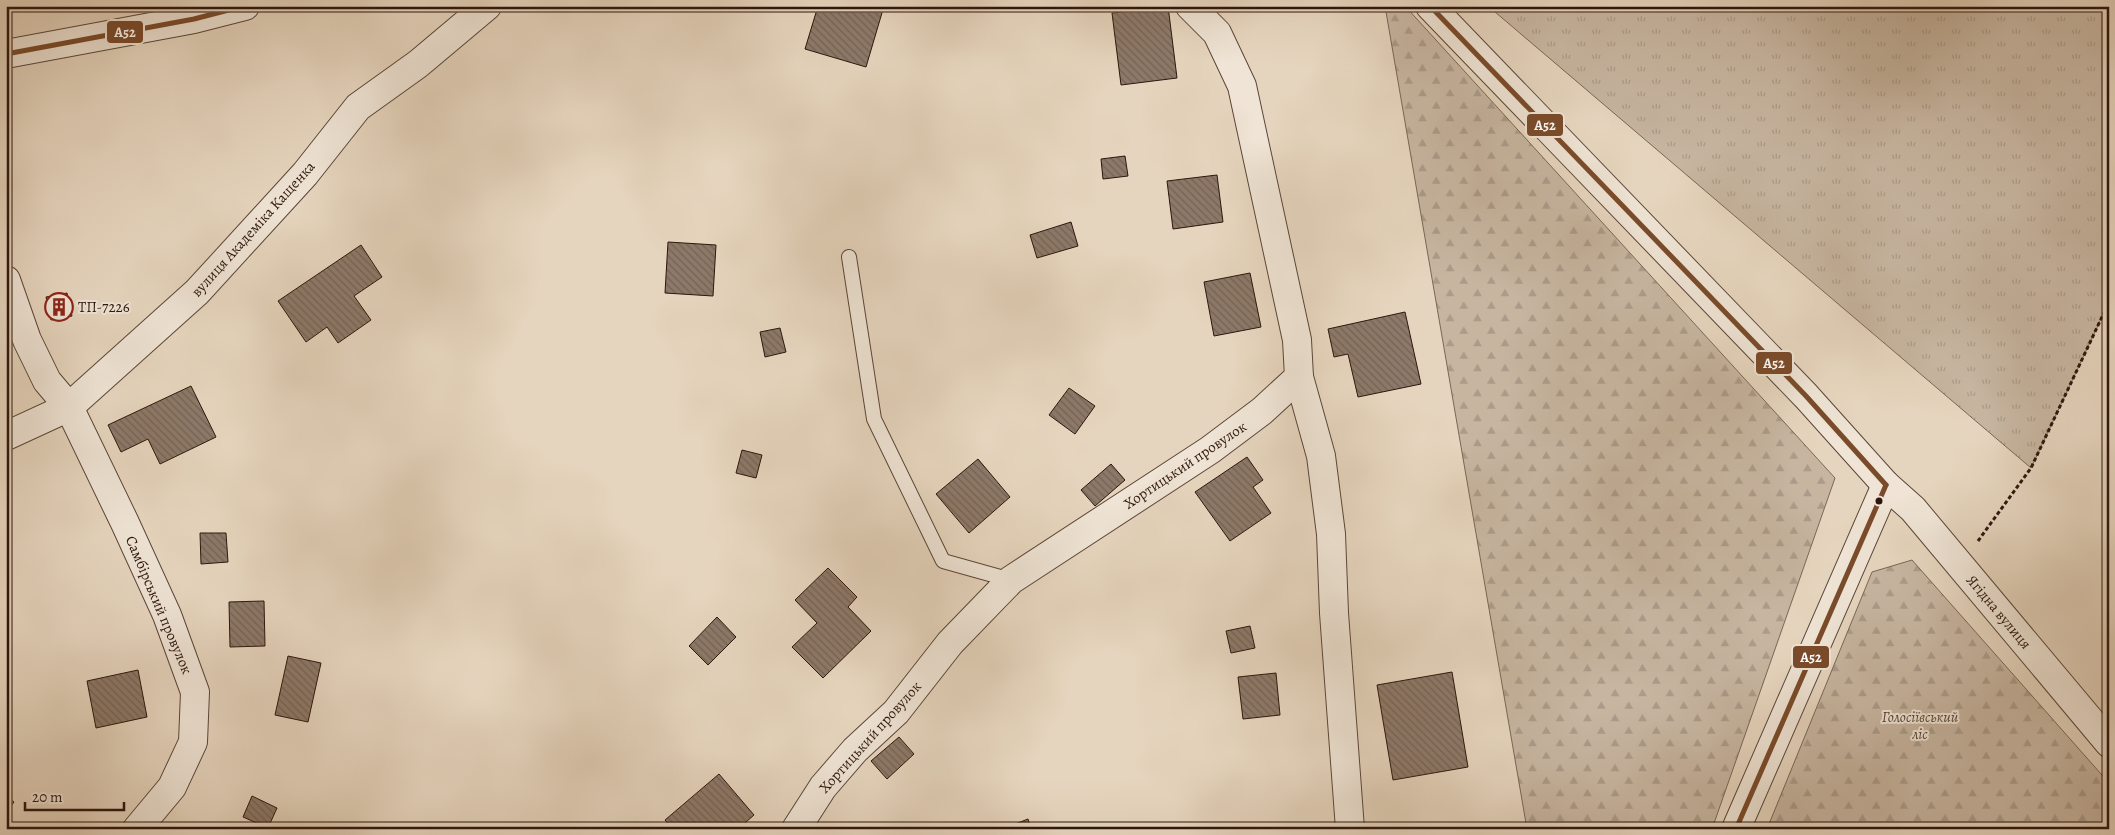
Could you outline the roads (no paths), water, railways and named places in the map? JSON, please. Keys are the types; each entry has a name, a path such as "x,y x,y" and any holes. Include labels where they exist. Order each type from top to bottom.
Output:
{"street":[{"path":"6,54 194,19 245,6"},
{"name":"вулиця Академіка Кащенка","path":"6,436 69,407 197,292 305,174 358,107 418,64 486,6"},
{"path":"1190,6 1217,33 1242,86 1297,340 1299,377 1321,456 1331,534 1334,613 1350,829"},
{"name":"Ягідна вулиця","path":"1430,6 1806,396 1886,485 1913,509 2109,742"},
{"name":"Самбірський провулок","path":"6,280 31,348 47,381 69,407 167,615 195,692 193,742 172,788 138,829"},
{"name":"Хортицький провулок","path":"796,829 823,787 855,750 896,712 950,643 1011,580 1210,450 1262,411 1299,377"},
{"path":"1736,829 1886,485"}],"lane":[{"path":"849,257 874,419 943,561 1011,580"}],"place":[{"name":"ТП-7226","path":"59,307"}],"park label":[{"name":"Голосіївський ліс","path":"1920,726"}]}
